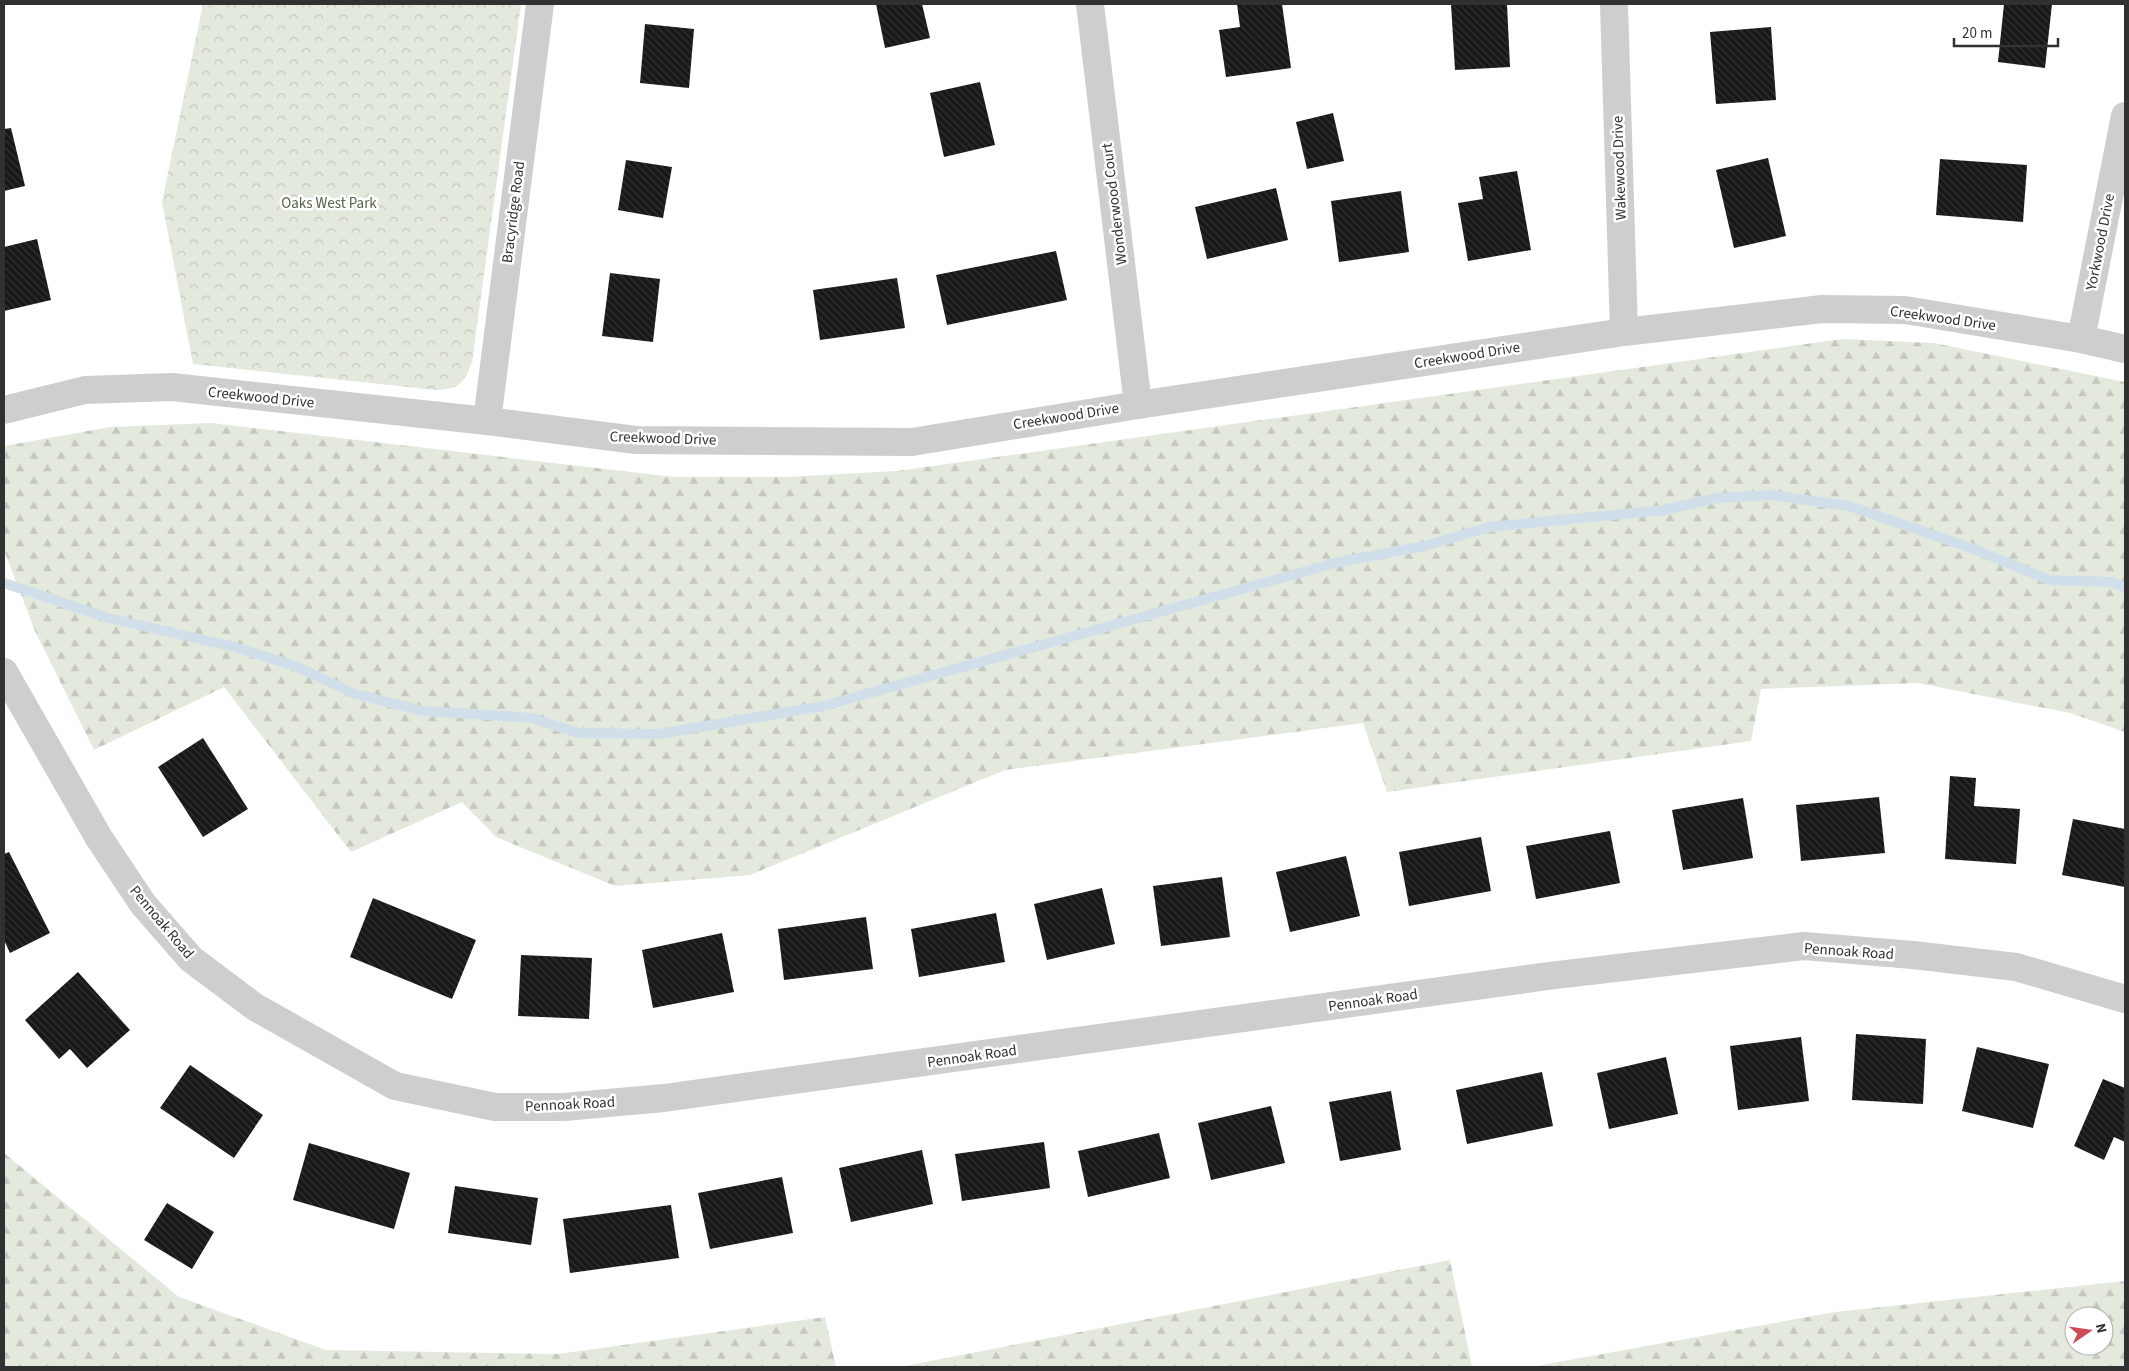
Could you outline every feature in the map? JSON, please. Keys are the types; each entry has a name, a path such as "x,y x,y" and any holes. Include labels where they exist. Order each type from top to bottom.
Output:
{"street":[{"name":"Bracyridge Road","path":"487,421 540,4"},
{"name":"Wonderwood Court","path":"1090,4 1138,405"},
{"name":"Wakewood Drive","path":"1614,4 1624,332"},
{"name":"Yorkwood Drive","path":"2081,338 2125,116"},
{"name":"Creekwood Drive","path":"4,410 85,390 172,388 487,421 636,440 912,442 1138,405 1624,332 1822,310 1905,310 2081,338 2125,349"},
{"name":"Pennoak Road","path":"4,672 99,838 143,904 191,959 255,1007 395,1086 495,1107 564,1107 664,1098 1539,978 1804,946 1913,955 2016,967 2125,999"}],"green space":[{"name":"Oaks West Park","path":"203,4 521,4 472,362 463,380 456,386 436,390 193,364 162,202"},
{"path":"1842,339 1934,343 2125,382 2125,732 2070,713 1918,683 1761,689 1751,741 1387,792 1363,723 1005,770 750,875 615,886 496,837 462,802 351,852 224,687 94,750 35,631 4,550 4,446 110,427 211,423 674,477 786,477 897,471"},
{"path":"4,1153 179,1297 326,1350 558,1354 825,1317 836,1367 4,1367"},
{"path":"1450,1260 1472,1367 900,1367"},
{"path":"2125,1281 2125,1367 1530,1367 1835,1312"}],"building":[{"path":"876,4 922,4 930,38 885,48"},
{"path":"1237,4 1282,4 1291,68 1226,77 1219,30 1240,27"},
{"path":"1451,4 1507,4 1510,67 1455,70"},
{"path":"2004,4 2052,4 2045,68 1998,62"},
{"path":"645,24 694,29 689,88 640,83"},
{"path":"1771,27 1776,100 1716,104 1710,32"},
{"path":"980,82 995,145 944,157 930,93"},
{"path":"1333,113 1344,161 1307,169 1296,122"},
{"path":"11,128 25,186 4,191 4,129"},
{"path":"1768,158 1786,236 1734,248 1716,170"},
{"path":"1940,159 2027,165 2023,222 1936,215"},
{"path":"626,160 672,167 663,218 618,210"},
{"path":"1517,171 1531,250 1468,261 1458,203 1483,199 1479,177"},
{"path":"1276,188 1288,240 1207,259 1195,207"},
{"path":"1401,191 1409,252 1339,262 1331,201"},
{"path":"37,239 51,300 4,311 4,247"},
{"path":"1056,251 1067,300 947,325 936,275"},
{"path":"610,273 660,279 653,342 602,336"},
{"path":"897,278 905,328 820,340 813,290"},
{"path":"203,738 248,809 203,837 158,767"},
{"path":"1950,776 1976,778 1974,806 2020,809 2016,864 1945,859"},
{"path":"1879,797 1885,853 1801,861 1796,805"},
{"path":"1743,798 1753,858 1683,870 1672,810"},
{"path":"2073,819 2125,829 2125,887 2062,875"},
{"path":"1610,831 1620,883 1536,899 1526,846"},
{"path":"1481,837 1491,891 1409,906 1399,852"},
{"path":"9,852 50,933 10,953 4,940 4,854"},
{"path":"1346,856 1360,916 1290,932 1276,872"},
{"path":"1222,877 1230,937 1161,946 1153,886"},
{"path":"1102,888 1115,944 1047,960 1034,904"},
{"path":"373,898 476,940 452,999 350,957"},
{"path":"996,913 1005,962 919,977 911,929"},
{"path":"866,917 873,969 784,980 778,929"},
{"path":"722,933 734,992 653,1008 642,950"},
{"path":"521,955 592,958 589,1019 518,1016"},
{"path":"78,972 130,1030 87,1068 70,1049 59,1059 25,1020"},
{"path":"1856,1034 1926,1039 1923,1104 1852,1100"},
{"path":"1801,1037 1809,1101 1738,1110 1730,1046"},
{"path":"1977,1047 2049,1064 2033,1128 1962,1111"},
{"path":"1666,1057 1678,1114 1609,1129 1597,1073"},
{"path":"190,1065 263,1115 234,1158 160,1108"},
{"path":"1542,1072 1553,1126 1467,1144 1456,1090"},
{"path":"2103,1079 2125,1088 2125,1142 2114,1137 2104,1160 2074,1146"},
{"path":"1391,1091 1401,1150 1340,1161 1329,1102"},
{"path":"1271,1106 1285,1163 1211,1180 1198,1123"},
{"path":"1159,1133 1170,1178 1088,1197 1078,1151"},
{"path":"1044,1142 1050,1188 962,1201 955,1154"},
{"path":"309,1143 410,1173 394,1229 293,1200"},
{"path":"922,1150 933,1204 851,1222 839,1168"},
{"path":"782,1177 793,1233 710,1249 698,1193"},
{"path":"455,1186 538,1198 531,1245 448,1233"},
{"path":"167,1203 214,1232 192,1269 144,1240"},
{"path":"671,1205 679,1258 570,1273 563,1219"}],"waterway":[{"path":"4,583 108,618 235,647 295,666 355,694 423,711 532,718 578,733 659,734 823,706 1335,563 1424,546 1490,527 1664,510 1717,498 1771,495 1849,506 1974,549 2049,580 2111,582 2125,587"}]}
